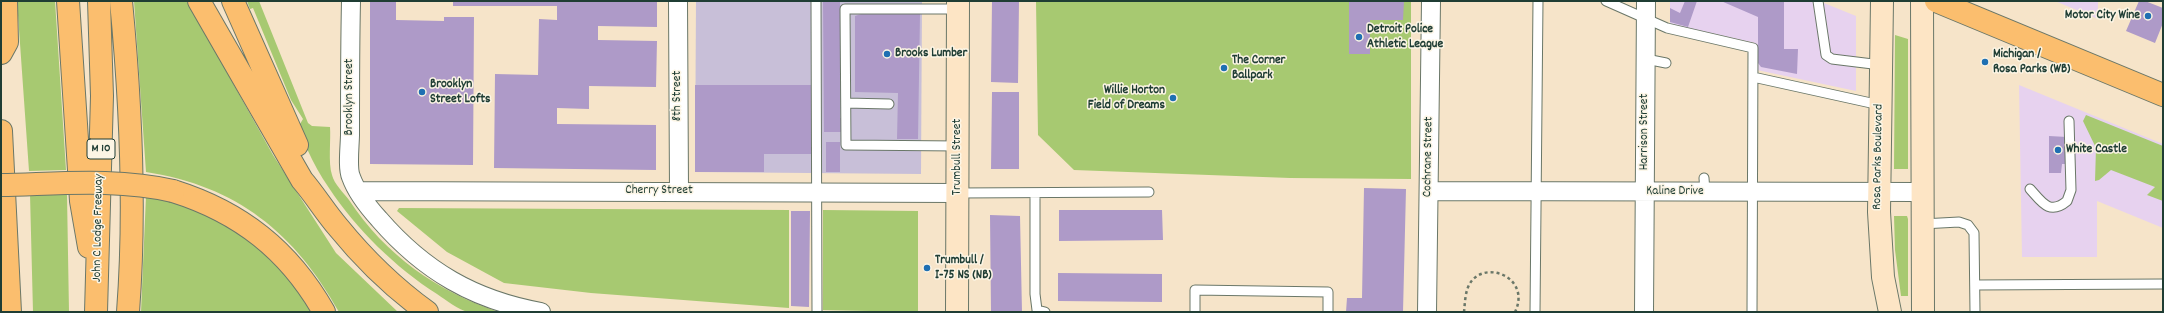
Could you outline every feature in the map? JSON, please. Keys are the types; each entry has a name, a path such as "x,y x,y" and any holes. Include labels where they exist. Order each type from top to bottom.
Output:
{"main road":[{"path":"1,53 7,42 6,1"},
{"path":"68,1 81,201 97,305"},
{"name":"John C Lodge Freeway","path":"97,305 102,96 99,1"},
{"path":"121,1 132,143 133,212 128,312"},
{"path":"199,1 302,180 316,196 338,227 372,265 402,293 427,312"},
{"path":"233,1 311,176 316,196"},
{"path":"1936,1 2163,95"},
{"path":"1,131 10,312"},
{"path":"1,185 144,184 202,200 243,222 290,263 324,312"},
{"path":"402,293 441,312"}],"street":[{"name":"Brooklyn Street","path":"350,1 350,176 359,191 371,210 406,250 436,273 484,296 525,309 541,312"},
{"name":"8th Street","path":"678,1 679,192"},
{"name":"Cochrane Street","path":"1427,312 1431,1"},
{"name":"Rosa Parks Boulevard","path":"1882,1 1879,193 1880,247 1883,277 1890,312"},
{"path":"1922,1 1923,312"},
{"name":"Trumbull Street","path":"957,312 958,5"},
{"name":"Harrison Street","path":"1644,312 1646,10"},
{"name":"Kaline Drive","path":"1429,191 1645,192 1704,185 1751,192 1922,192"},
{"name":"Cherry Street","path":"359,191 958,193"}],"lane":[{"path":"816,1 817,312"},
{"path":"1535,312 1538,1"},
{"path":"1606,1 1646,10 1667,28 1753,48 1751,192 1752,312"},
{"path":"1818,1 1826,54 1832,59 1881,64"},
{"path":"958,5 845,9 846,145 958,146"},
{"path":"1646,59 1666,63"},
{"path":"1753,77 1880,105"},
{"path":"846,103 889,104"},
{"path":"2030,189 2036,199 2045,205 2058,206 2067,201 2071,190 2069,121"},
{"path":"958,193 1149,192"},
{"path":"1035,193 1035,294 1037,310 1045,312"},
{"path":"1922,224 1959,222 1968,225 1974,233 1976,244 1975,312"},
{"path":"1975,285 2163,284"},
{"path":"1195,312 1195,290 1328,292 1328,312"}],"path":[{"path":"1464,312 1466,296 1470,284 1479,276 1494,273 1511,279 1516,285 1519,297 1515,312"}],"shaded area":[{"path":"696,1 922,1 921,174 695,172"},
{"path":"1670,1 1819,1 1856,16 1856,91 1757,70 1755,43 1670,24"},
{"path":"2055,1 2098,1 2098,19"},
{"path":"2019,85 2163,144 2163,228 2097,201 2097,257 2022,257"}],"green space":[{"path":"17,1 55,1 66,170 29,171"},
{"path":"134,1 187,1 273,155 336,253 398,312 339,312 322,284 303,259 283,237 260,218 235,202 208,189 179,179 146,172"},
{"path":"247,1 259,1 308,123 312,126 330,127 330,164 333,178 363,220 396,254 434,282 455,294 499,312 469,312 452,304 422,284 392,260 364,233 329,188 312,160 291,108 300,124 303,119 291,100 253,8 250,9"},
{"name":"The Corner Ballpark","path":"1036,1 1411,1 1411,179 1290,178 1074,170 1038,135"},
{"path":"1895,35 1908,39 1908,169 1894,169"},
{"path":"2086,115 2163,146 2163,201 2147,195 2155,187 2111,170 2099,180 2095,181 2096,148 2083,121"},
{"path":"30,194 67,195 69,312 33,312"},
{"path":"146,196 187,206 241,232 289,278 311,312 141,312"},
{"path":"399,208 789,210 789,308 591,293 504,283 447,252 397,211"},
{"path":"823,210 918,211 918,312 823,310"},
{"path":"1894,216 1907,216 1908,219 1908,296 1901,296 1895,250"}],"building":[{"name":"Brooklyn Street Lofts","path":"370,1 396,1 396,20 444,21 444,17 474,17 473,165 370,164"},
{"path":"453,1 657,1 657,27 598,26 598,40 657,41 656,87 589,86 589,109 557,108 557,124 656,125 656,170 494,168 495,74 538,75 539,19 557,20 557,6 453,6"},
{"path":"823,1 840,1 840,118 842,118 843,132 824,132"},
{"path":"992,1 1019,1 1018,83 991,82"},
{"name":"Detroit Police Athletic League","path":"1349,1 1404,1 1403,20 1370,20 1370,54 1349,54"},
{"path":"1685,1 1697,1 1688,27 1670,22 1670,8 1680,13"},
{"path":"1721,1 1784,1 1784,49 1798,49 1797,74 1761,67 1758,63 1758,17"},
{"name":"Motor City Wine","path":"2139,1 2145,1 2163,8 2163,23 2155,43 2126,31"},
{"name":"Brooks Lumber","path":"864,13 920,14 918,139 897,139 898,93 855,92 855,16"},
{"path":"695,85 811,85 811,154 764,154 764,172 695,172"},
{"path":"992,92 1019,92 1019,169 991,169"},
{"name":"White Castle","path":"2049,136 2067,137 2067,164 2062,164 2061,173 2049,173"},
{"path":"826,142 840,142 840,172 826,172"},
{"path":"1364,188 1406,189 1403,312 1346,312 1347,298 1362,298"},
{"path":"1059,210 1162,210 1163,240 1059,241"},
{"path":"791,211 810,211 809,307 791,306"},
{"path":"990,215 1020,216 1022,312 991,312"},
{"path":"1058,273 1162,274 1162,302 1058,301"}],"place":[{"name":"Motor City Wine","path":"2148,16"},
{"name":"Detroit Police Athletic League","path":"1359,37"},
{"name":"Brooks Lumber","path":"887,54"},
{"name":"Michigan / Rosa Parks (WB)","path":"1985,62"},
{"name":"The Corner Ballpark","path":"1224,68"},
{"name":"Brooklyn Street Lofts","path":"422,92"},
{"name":"Willie Horton Field of Dreams","path":"1173,98"},
{"name":"White Castle","path":"2058,150"},
{"name":"Trumbull / I-75 NS (NB)","path":"927,268"}]}
